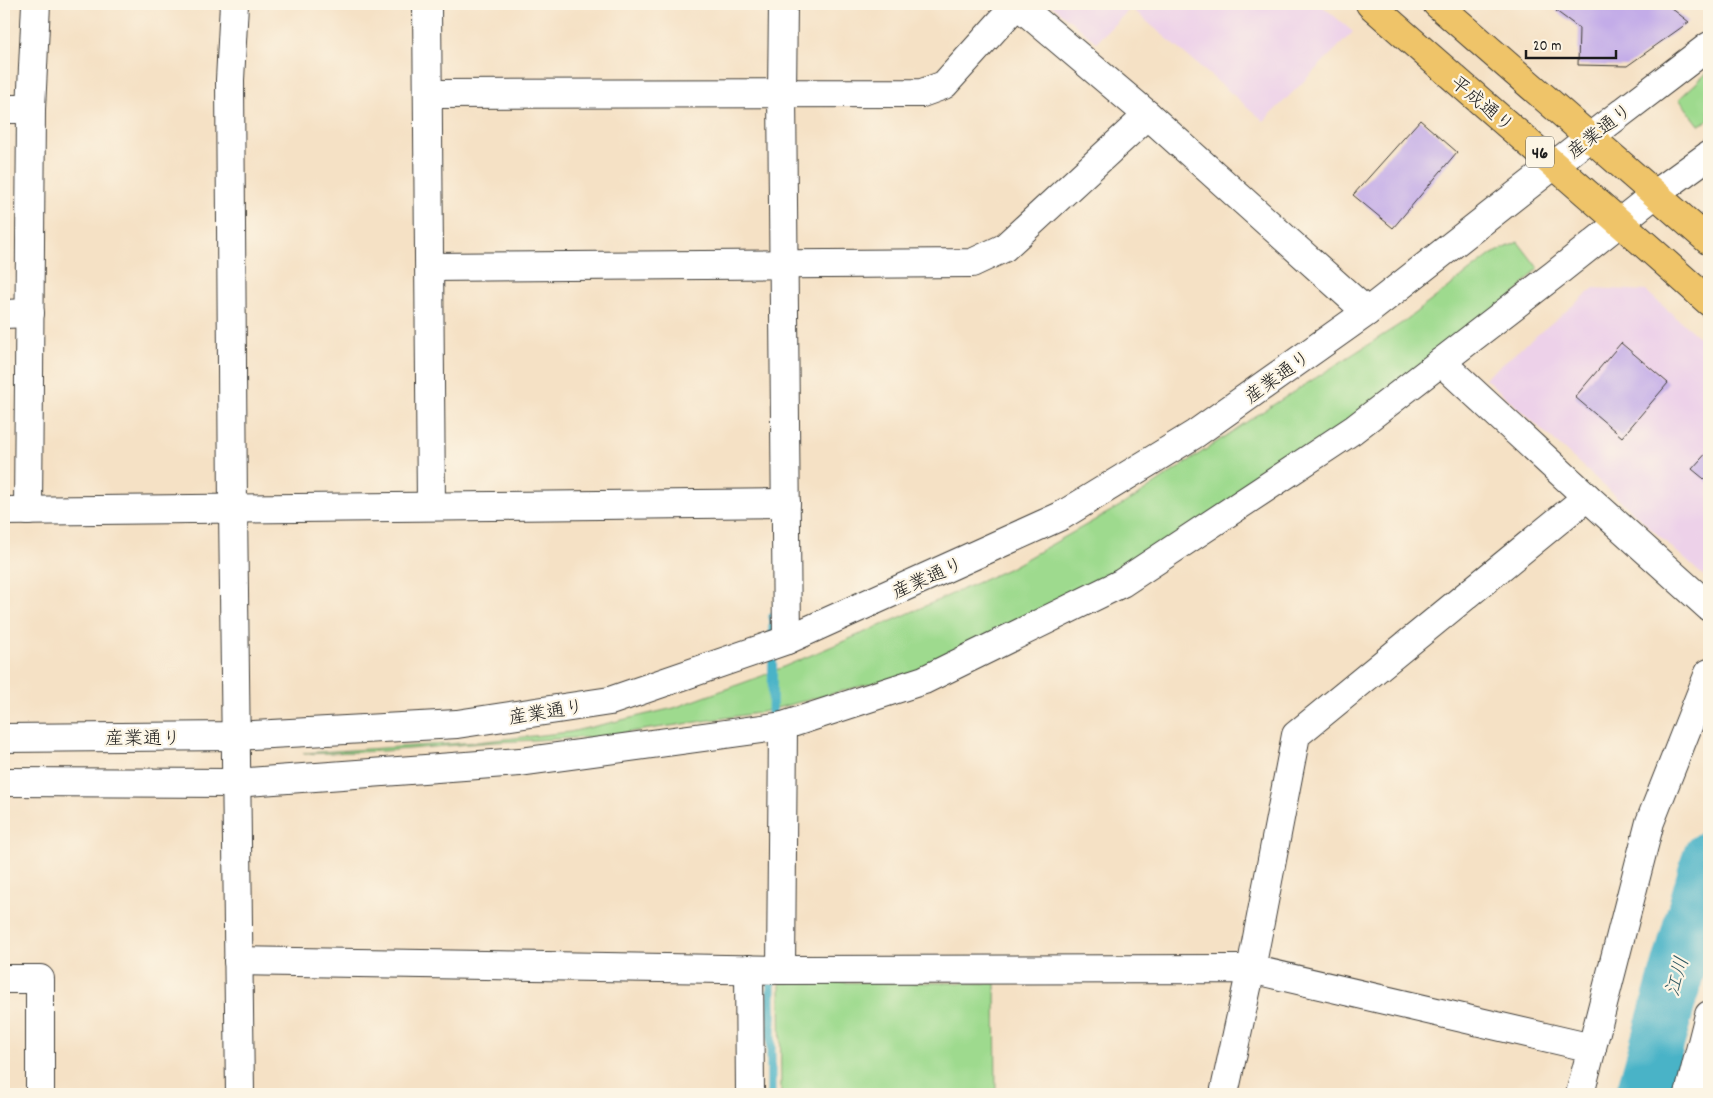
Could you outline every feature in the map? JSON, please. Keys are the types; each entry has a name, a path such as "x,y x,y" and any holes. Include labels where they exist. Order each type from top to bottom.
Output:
{"main road":[{"name":"平成通り","path":"1370,4 1442,69 1621,222 1709,302"},
{"name":"46","path":"1436,4 1709,241"}],"street":[{"path":"36,4 17,314 16,511 786,504"},
{"path":"234,4 230,80 240,1094"},
{"path":"427,4 431,506"},
{"path":"783,4 782,93 787,640"},
{"path":"428,94 922,93 944,85 1017,4 1148,115 1367,312"},
{"name":"産業通り","path":"4,738 236,736 457,724 610,701 787,640 1061,516 1196,434 1367,312 1709,46"},
{"path":"4,109 31,109"},
{"path":"430,267 972,263 1004,248 1148,115"},
{"path":"4,782 236,784 520,762 783,726 924,680 1122,583 1353,430 1654,195 1709,155"},
{"path":"1442,362 1709,607"},
{"path":"1224,1094 1251,969 1296,735 1587,497"},
{"path":"1580,1094 1650,822 1709,673"},
{"path":"781,970 783,726"},
{"path":"238,961 781,970 1251,969 1592,1048"},
{"path":"749,969 750,1094"},
{"path":"4,979 40,979 40,1094"},
{"path":"1689,1094 1709,1015"}],"shaded area":[{"path":"1050,4 1320,4 1353,32 1264,121 1131,8 1096,42"},
{"path":"1594,288 1646,291 1709,346 1709,581 1485,378"}],"green space":[{"path":"1709,71 1709,120 1699,125 1679,99"},
{"path":"1518,242 1538,268 1516,293 1380,399 1133,567 919,671 758,713 596,737 495,742 383,751 303,753 477,742 570,732 674,708 762,676 1008,569 1134,498 1251,419 1402,323 1492,254"},
{"path":"780,982 995,983 996,1094 781,1094"}],"building":[{"path":"1562,4 1666,4 1689,22 1627,66 1578,65 1579,28 1556,11"},
{"path":"1420,120 1457,152 1393,228 1353,195"},
{"path":"1621,343 1668,383 1622,437 1575,397"},
{"path":"1709,450 1709,483 1692,469"}],"waterway":[{"path":"772,723 773,616"},
{"name":"江川","path":"1643,1094 1709,858"},
{"path":"771,971 771,1094"}]}
